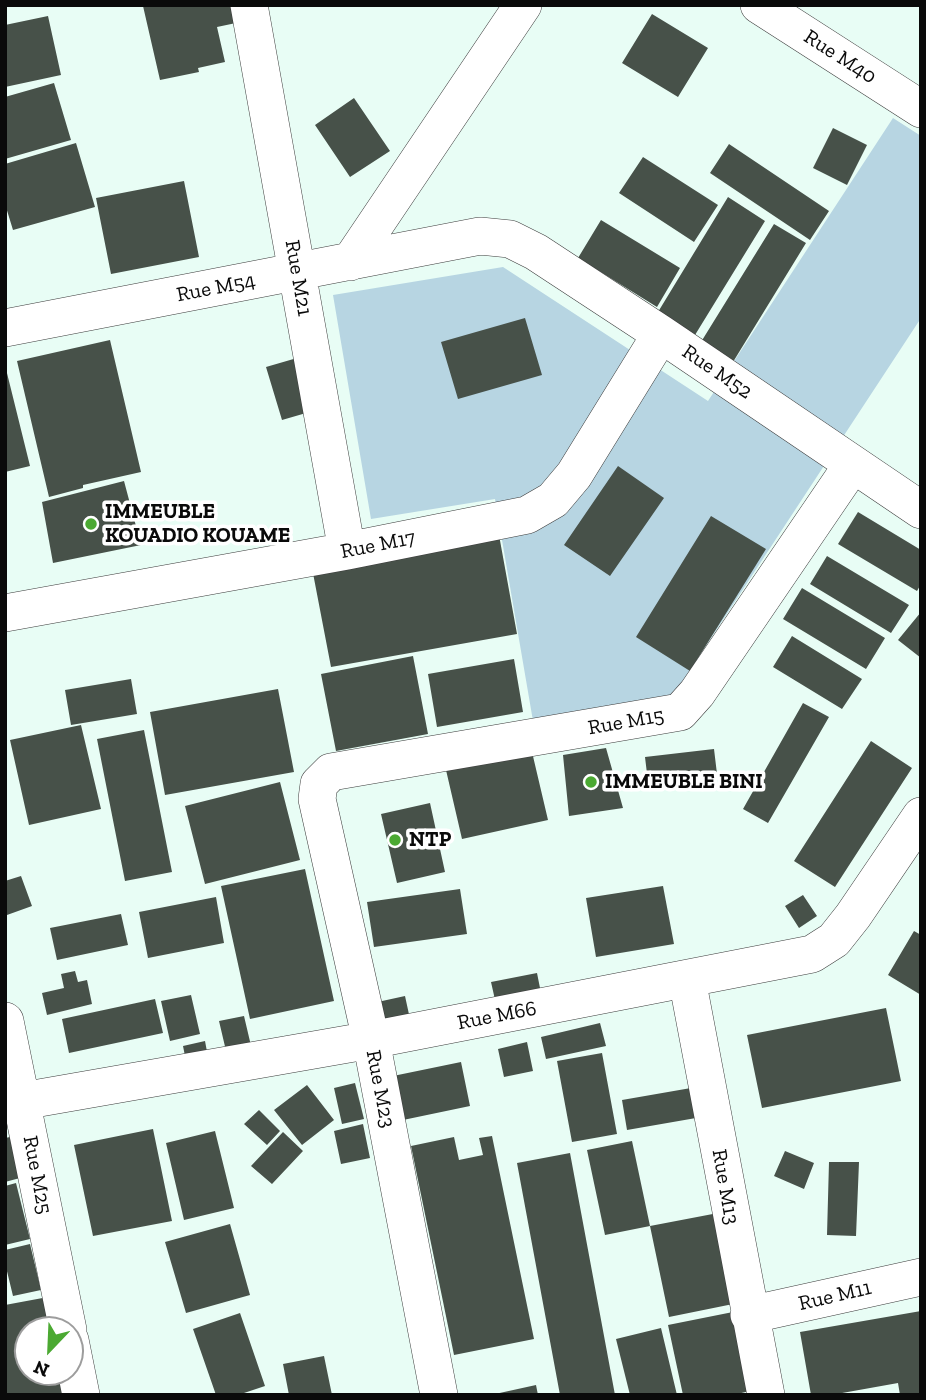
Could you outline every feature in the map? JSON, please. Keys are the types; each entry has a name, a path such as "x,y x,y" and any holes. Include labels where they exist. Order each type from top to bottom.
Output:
{"street":[{"name":"Rue M21","path":"249,5 347,551"},
{"path":"350,262 523,5"},
{"name":"Rue M40","path":"760,5 921,109"},
{"name":"Rue M54","path":"5,328 480,236 510,239"},
{"name":"Rue M52","path":"510,239 536,252 661,334 921,510"},
{"name":"Rue M17","path":"5,613 347,551 527,515 553,500 574,475 661,334"},
{"name":"Rue M15","path":"320,784 331,772 680,712 697,693 853,464"},
{"name":"Rue M23","path":"320,784 317,799 371,1040 439,1395"},
{"name":"Rue M66","path":"13,1103 371,1040 812,954 834,940 853,916 921,816"},
{"name":"Rue M13","path":"687,979 766,1395"},
{"name":"Rue M25","path":"5,1021 13,1103 65,1316"},
{"name":"Rue M11","path":"749,1315 921,1277"}],"shaded area":[{"path":"893,118 921,136 921,318 671,699 533,721 495,499 371,519 333,295 503,267 708,401"}],"building":[{"path":"233,5 236,23 217,27 225,62 198,68 199,72 160,80 143,6"},
{"path":"652,14 708,48 678,97 622,63"},
{"path":"48,16 61,75 5,87 5,25"},
{"path":"54,83 71,140 5,159 5,97"},
{"path":"354,98 390,151 350,177 315,125"},
{"path":"833,128 867,145 847,185 813,168"},
{"path":"76,143 95,207 13,230 5,204 5,164"},
{"path":"729,144 829,211 810,240 710,173"},
{"path":"643,157 718,205 694,242 619,193"},
{"path":"184,181 199,257 111,274 96,198"},
{"path":"728,197 765,221 695,335 658,312"},
{"path":"601,220 680,268 657,307 578,258"},
{"path":"774,224 806,243 733,362 701,342"},
{"path":"525,318 542,375 458,399 441,342"},
{"path":"110,340 141,472 83,485 83,488 49,497 17,361"},
{"path":"297,358 313,411 282,420 266,367"},
{"path":"5,365 30,466 5,472"},
{"path":"618,466 664,498 610,576 564,545"},
{"name":"IMMEUBLE KOUADIO KOUAME","path":"124,481 141,545 53,563 42,502"},
{"path":"858,512 921,550 921,584 917,591 838,544"},
{"path":"711,516 766,549 690,671 636,637"},
{"path":"499,535 517,634 331,667 312,568"},
{"path":"827,556 909,605 891,633 810,584"},
{"path":"802,588 885,638 866,669 783,619"},
{"path":"921,612 921,658 898,640"},
{"path":"792,636 862,679 842,709 773,667"},
{"path":"413,656 428,734 336,751 321,674"},
{"path":"514,659 523,712 437,727 428,674"},
{"path":"131,679 137,714 71,725 65,690"},
{"path":"278,689 294,772 165,795 150,712"},
{"path":"803,703 829,717 768,823 743,809"},
{"path":"81,725 101,809 29,825 10,740"},
{"path":"144,730 172,872 125,881 97,739"},
{"path":"871,741 912,768 835,887 794,861"},
{"name":"IMMEUBLE BINI","path":"606,748 623,808 569,816 563,755"},
{"path":"714,749 717,774 648,782 645,757"},
{"path":"532,752 548,820 462,839 446,770"},
{"path":"280,782 300,860 205,884 185,806"},
{"path":"430,803 445,872 397,883 381,814"},
{"path":"305,869 334,1001 250,1019 221,886"},
{"path":"21,876 32,906 7,915 5,881"},
{"path":"663,886 674,944 596,957 586,898"},
{"path":"460,889 467,934 374,947 367,902"},
{"path":"803,895 817,916 799,928 785,906"},
{"path":"216,897 224,943 148,958 139,912"},
{"path":"121,914 128,945 57,960 50,928"},
{"path":"914,931 921,935 921,995 888,975"},
{"path":"75,971 78,982 87,980 92,1004 47,1015 42,993 64,988 61,974"},
{"path":"537,973 543,1003 498,1013 491,982"},
{"path":"191,995 200,1034 170,1041 161,1001"},
{"path":"405,996 410,1019 378,1026 373,1003"},
{"path":"155,999 163,1033 69,1053 62,1019"},
{"path":"886,1008 901,1081 762,1108 747,1035"},
{"path":"244,1016 252,1050 227,1055 219,1021"},
{"path":"600,1023 606,1046 546,1059 541,1037"},
{"path":"205,1041 208,1057 186,1061 183,1046"},
{"path":"527,1042 533,1071 504,1077 498,1049"},
{"path":"602,1053 617,1134 572,1142 557,1061"},
{"path":"461,1062 470,1106 403,1120 393,1076"},
{"path":"355,1083 364,1119 342,1124 334,1088"},
{"path":"307,1085 334,1120 302,1145 274,1110"},
{"path":"691,1088 696,1118 627,1130 622,1100"},
{"path":"259,1110 280,1131 267,1145 244,1124"},
{"path":"363,1124 370,1158 341,1164 334,1131"},
{"path":"153,1129 172,1221 93,1236 74,1145"},
{"path":"215,1131 234,1208 184,1220 166,1143"},
{"path":"283,1132 303,1151 272,1184 251,1166"},
{"path":"492,1136 534,1339 454,1355 411,1146 454,1137 459,1160 483,1155 479,1138"},
{"path":"10,1137 20,1178 5,1182 5,1138"},
{"path":"632,1141 650,1226 605,1235 587,1150"},
{"path":"785,1151 814,1163 804,1189 774,1176"},
{"path":"570,1153 615,1395 560,1395 517,1163"},
{"path":"829,1162 859,1162 856,1236 827,1235"},
{"path":"16,1183 30,1239 5,1245 5,1186"},
{"path":"718,1213 738,1303 669,1317 650,1226"},
{"path":"230,1224 250,1295 186,1313 165,1242"},
{"path":"30,1244 41,1290 13,1296 5,1263 5,1250"},
{"path":"48,1297 51,1316 14,1316 14,1386 64,1386 66,1395 5,1395 5,1305"},
{"path":"921,1311 921,1395 900,1395 898,1383 831,1395 811,1395 800,1332"},
{"path":"733,1312 750,1391 733,1395 683,1395 668,1325"},
{"path":"240,1313 265,1386 238,1395 216,1395 193,1329"},
{"path":"661,1328 677,1395 630,1395 616,1339"},
{"path":"324,1356 332,1395 289,1395 283,1364"},
{"path":"536,1385 538,1395 495,1394"}],"place":[{"name":"IMMEUBLE KOUADIO KOUAME","path":"91,524"},
{"name":"IMMEUBLE BINI","path":"591,782"},
{"name":"NTP","path":"395,840"}]}
